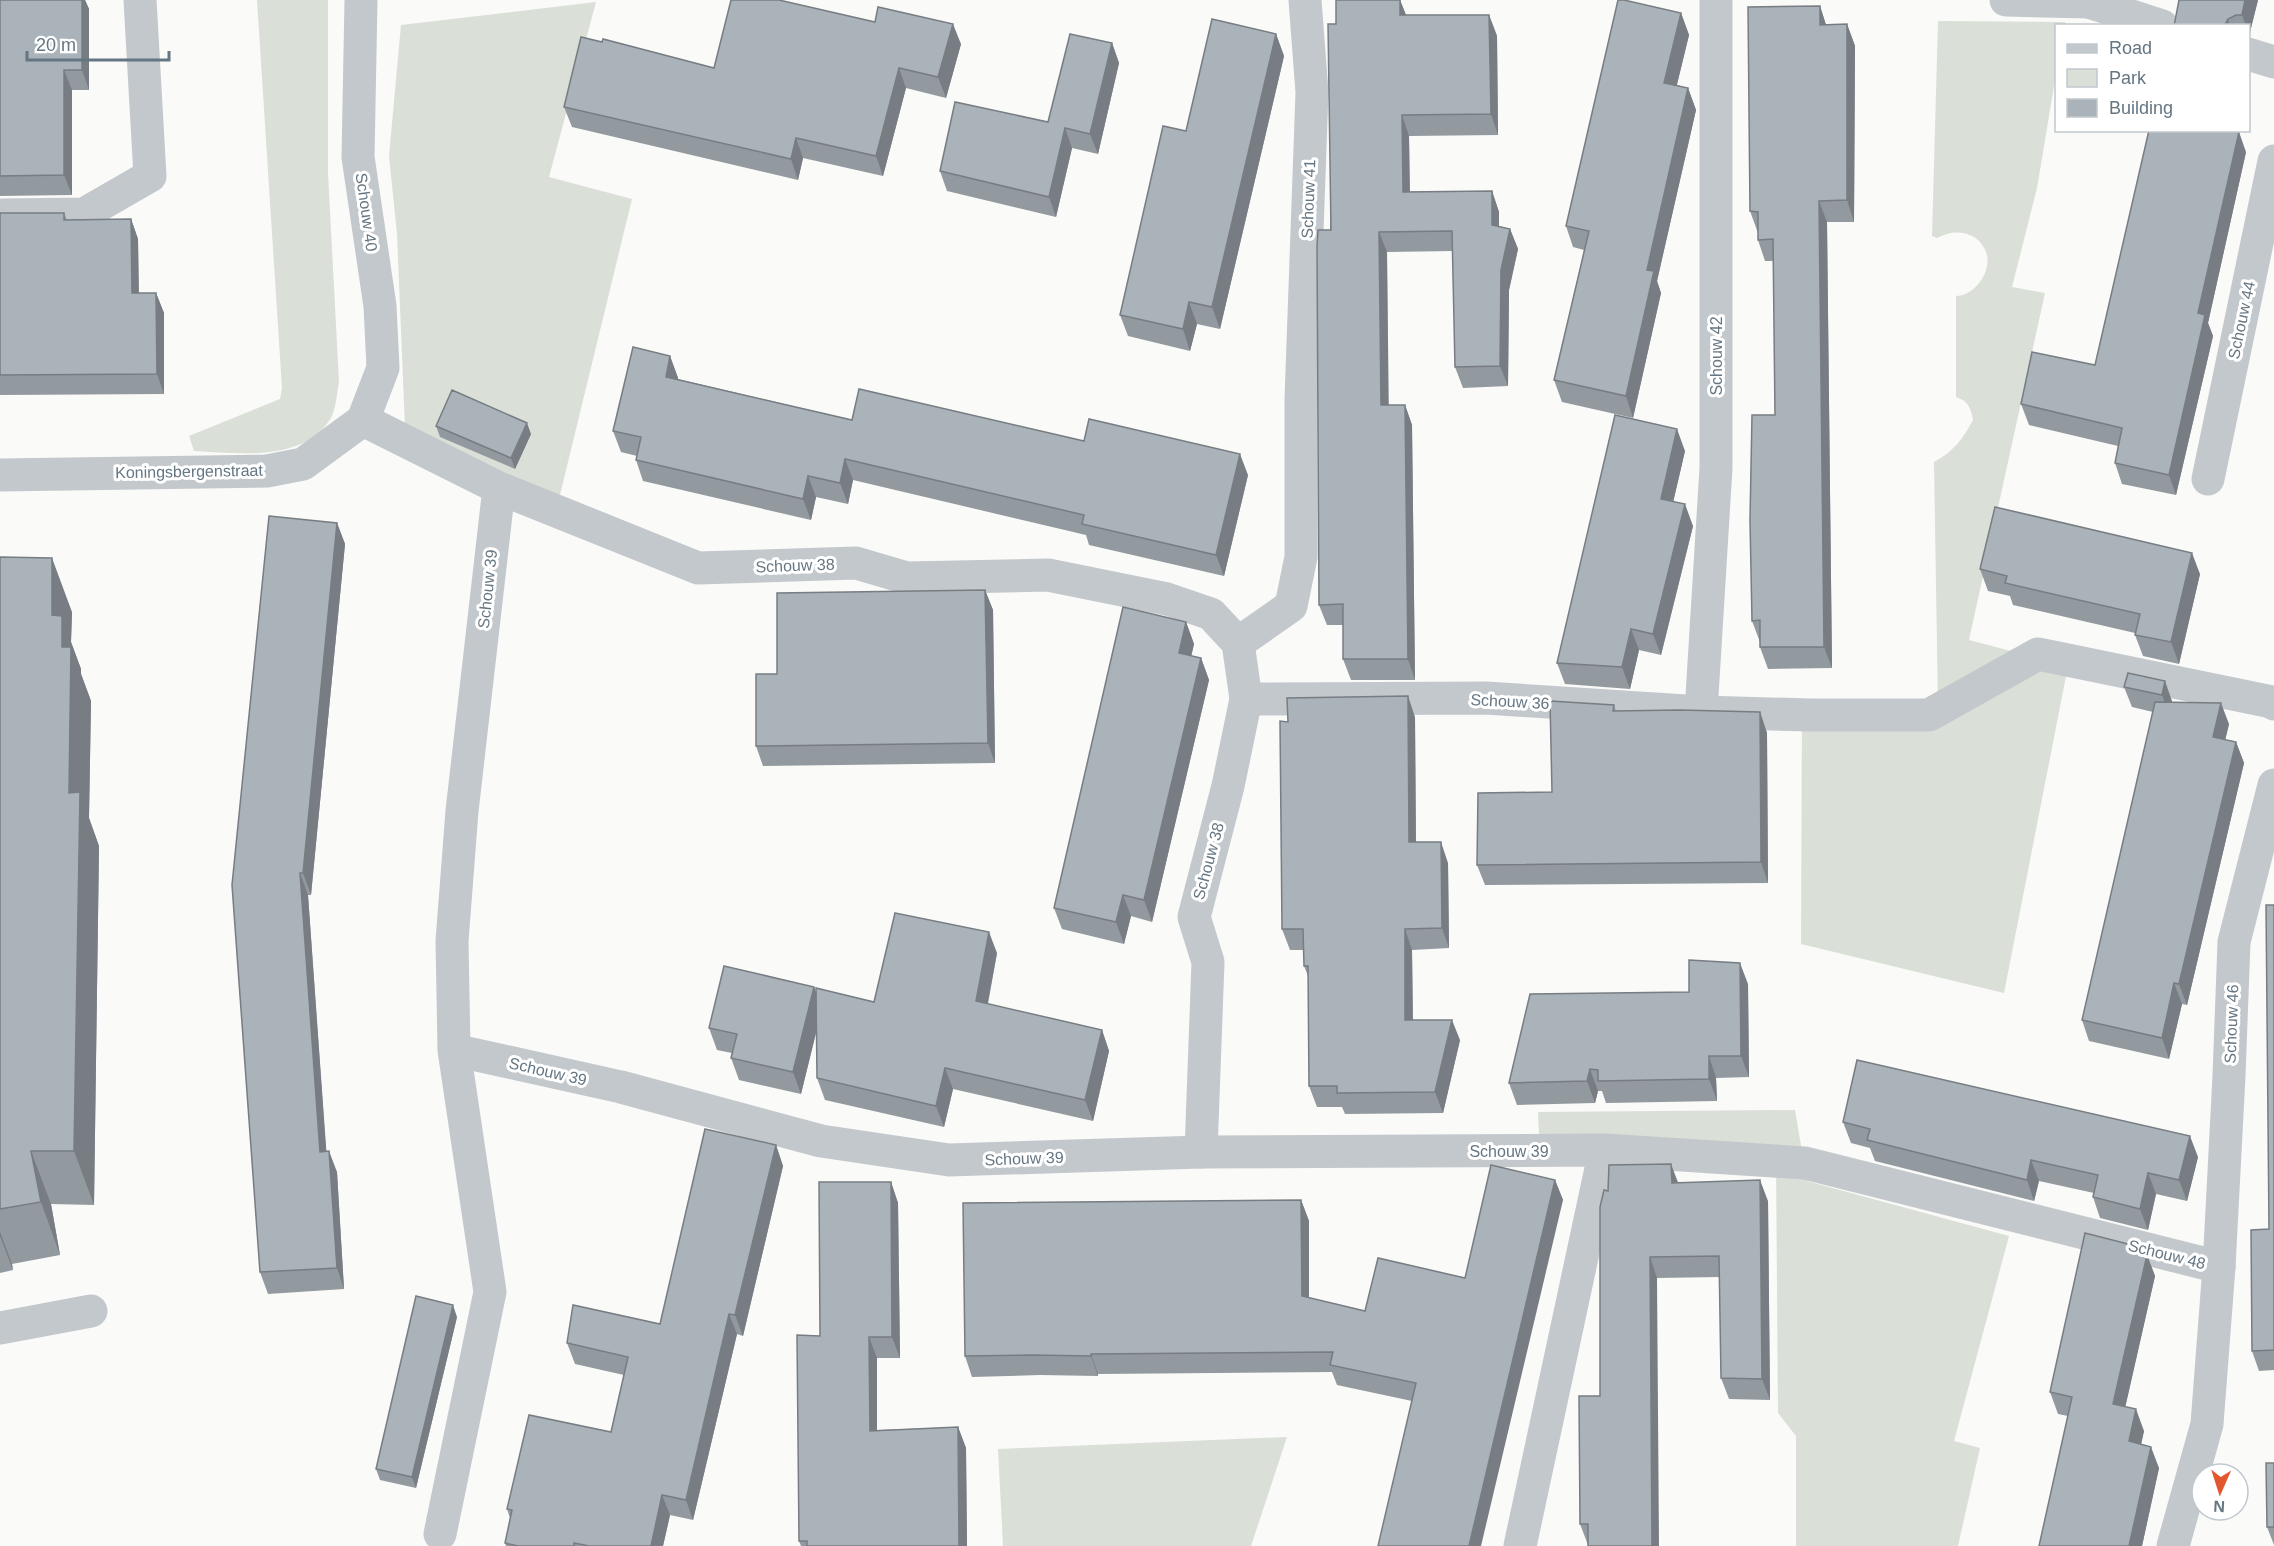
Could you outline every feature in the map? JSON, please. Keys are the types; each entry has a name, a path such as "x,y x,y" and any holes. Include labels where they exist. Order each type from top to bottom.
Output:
{"street":[{"path":"0,215 84,214 150,176 140,0"},
{"name":"Schouw 40","path":"361,0 358,157 380,306 383,368 363,420"},
{"name":"Schouw 41","path":"1238,644 1290,606 1301,557 1301,399 1312,92 1305,0"},
{"name":"Schouw 42","path":"1701,712 1716,468 1716,0"},
{"path":"2006,0 2089,1 2156,24"},
{"path":"2250,55 2274,62"},
{"name":"Schouw 44","path":"2208,479 2274,161"},
{"name":"Koningsbergenstraat","path":"0,475 267,471 303,464 363,420"},
{"name":"Schouw 38","path":"363,420 499,488 698,568 856,563 907,578 1048,575 1167,599 1211,614 1238,644 1246,699 1228,786 1194,917 1208,962 1201,1152"},
{"name":"Schouw 39","path":"440,1534 490,1292 454,1050 452,941 462,811 499,488"},
{"name":"Schouw 36","path":"1246,699 1486,698 1701,712 1810,716 1929,715 2038,654 2274,704"},
{"name":"Schouw 46","path":"2219,1267 2234,942 2274,785"},
{"name":"Schouw 39","path":"454,1050 621,1087 821,1141 949,1160 1201,1152 1605,1150 1805,1163"},
{"path":"1520,1546 1605,1150"},
{"name":"Schouw 48","path":"1805,1163 2219,1267 2207,1424 2173,1546"},
{"path":"0,1328 91,1311"}],"green space":[{"path":"257,0 328,0 328,173 339,382 331,418 319,432 304,442 287,449 269,452 194,451 189,436 280,399 282,388"},
{"path":"596,2 549,177 632,199 559,499 405,427 397,234 389,156 401,25"},
{"path":"1938,21 2065,22 2065,24 2055,24 2055,80 2037,188 2012,287 2045,293 1969,640 2068,666 2004,993 1801,944 1802,708 1938,705 1934,462 1957,444 1973,420 1968,406 1956,397 1956,296 1975,288 1984,276 1988,262 1984,247 1974,237 1960,232 1937,238 1932,236"},
{"path":"1795,1110 1807,1181 2009,1236 1954,1441 1980,1448 1958,1546 1796,1546 1796,1436 1778,1413 1776,1158 1540,1156 1538,1112"},
{"path":"1287,1437 1251,1546 1003,1546 998,1449"}],"building":[{"path":"0,0 82,0 82,70 64,70 64,175 0,176"},
{"path":"731,0 779,0 875,22 878,7 953,24 938,77 899,68 876,156 796,138 791,159 564,107 581,37 602,42 603,39 714,68"},
{"path":"1336,0 1400,0 1400,15 1489,15 1491,114 1402,115 1403,192 1492,191 1492,225 1510,229 1501,270 1500,366 1455,367 1452,231 1379,232 1381,405 1405,405 1408,659 1343,659 1343,604 1319,605 1317,247 1318,230 1331,230 1328,24 1336,24"},
{"path":"1618,0 1681,13 1664,83 1688,88 1647,270 1654,271 1626,396 1554,380 1589,231 1566,226"},
{"path":"2179,0 2245,0 2242,15 2228,19 2225,24 2174,24"},
{"path":"1820,6 1820,25 1847,24 1847,200 1819,201 1824,647 1760,647 1760,620 1752,621 1750,520 1752,415 1775,415 1773,239 1758,240 1758,212 1750,211 1748,7"},
{"path":"1212,19 1276,34 1212,307 1189,302 1183,329 1120,315 1163,126 1186,131"},
{"path":"1070,34 1112,43 1090,134 1065,128 1049,197 940,171 955,102 1048,122"},
{"path":"2149,132 2239,132 2198,313 2205,315 2169,475 2115,463 2122,428 2021,404 2032,352 2095,365"},
{"path":"0,213 64,213 64,220 131,219 132,293 156,293 157,374 0,375"},
{"path":"633,347 670,356 666,377 852,420 859,389 1084,441 1089,419 1240,454 1216,555 1082,524 1084,515 845,459 840,483 808,476 803,499 636,460 641,437 613,431"},
{"path":"452,390 527,423 511,458 436,426"},
{"path":"1615,415 1677,429 1661,499 1685,504 1653,634 1631,629 1622,667 1557,663"},
{"path":"1995,507 2192,553 2171,642 2135,635 2140,614 2005,583 2007,576 1980,569"},
{"path":"269,516 337,523 303,873 300,873 320,1152 329,1151 337,1268 260,1272 232,885"},
{"path":"0,557 52,558 52,615 62,616 62,647 71,647 69,793 80,792 74,1151 31,1151 41,1202 0,1209"},
{"path":"985,590 988,743 756,746 756,674 777,674 777,593"},
{"path":"1123,607 1186,622 1179,653 1201,658 1144,900 1123,895 1116,922 1054,908"},
{"path":"2128,673 2165,681 2162,695 2124,687"},
{"path":"1408,696 1409,842 1441,842 1442,928 1405,929 1405,1020 1452,1020 1435,1092 1337,1093 1337,1086 1309,1086 1308,966 1304,966 1303,929 1282,929 1280,721 1288,722 1287,698"},
{"path":"1550,701 1614,705 1613,711 1760,712 1761,862 1477,865 1478,793 1552,792"},
{"path":"2155,702 2221,703 2213,737 2236,742 2179,984 2174,983 2162,1038 2082,1020"},
{"path":"2266,905 2274,905 2274,1350 2252,1351 2251,1230 2269,1229"},
{"path":"895,913 989,932 976,1001 1102,1030 1085,1100 945,1068 936,1106 817,1078 816,988 874,1002"},
{"path":"1689,960 1740,963 1741,1056 1709,1056 1709,1079 1598,1081 1598,1070 1590,1069 1587,1081 1509,1083 1530,994 1689,992"},
{"path":"724,966 814,987 793,1072 731,1058 737,1034 709,1028"},
{"path":"1857,1060 2190,1136 2179,1180 2148,1173 2140,1209 2093,1197 2098,1175 2031,1160 2027,1180 1867,1140 1870,1129 1843,1122"},
{"path":"705,1129 776,1145 735,1315 729,1314 686,1500 662,1495 651,1546 589,1546 574,1543 574,1546 518,1546 505,1543 512,1510 507,1509 529,1415 611,1432 628,1357 567,1343 573,1305 660,1324"},
{"path":"1671,1164 1672,1183 1760,1180 1762,1379 1721,1378 1719,1256 1650,1257 1652,1546 1588,1546 1588,1524 1580,1524 1579,1396 1600,1396 1600,1207 1604,1190 1608,1191 1609,1165"},
{"path":"1491,1165 1555,1180 1469,1546 1378,1546 1416,1383 1330,1365 1333,1352 965,1356 963,1203 1301,1200 1302,1296 1365,1311 1378,1258 1465,1278"},
{"path":"819,1182 891,1182 892,1337 869,1337 870,1431 958,1427 959,1546 807,1546 807,1541 799,1541 797,1335 820,1336"},
{"path":"2085,1233 2132,1245 2131,1251 2147,1255 2113,1404 2136,1409 2129,1441 2151,1447 2129,1546 2039,1546 2072,1397 2050,1392"},
{"path":"416,1296 453,1305 412,1477 376,1469"},
{"path":"2266,1463 2274,1463 2274,1527 2267,1527"}]}
